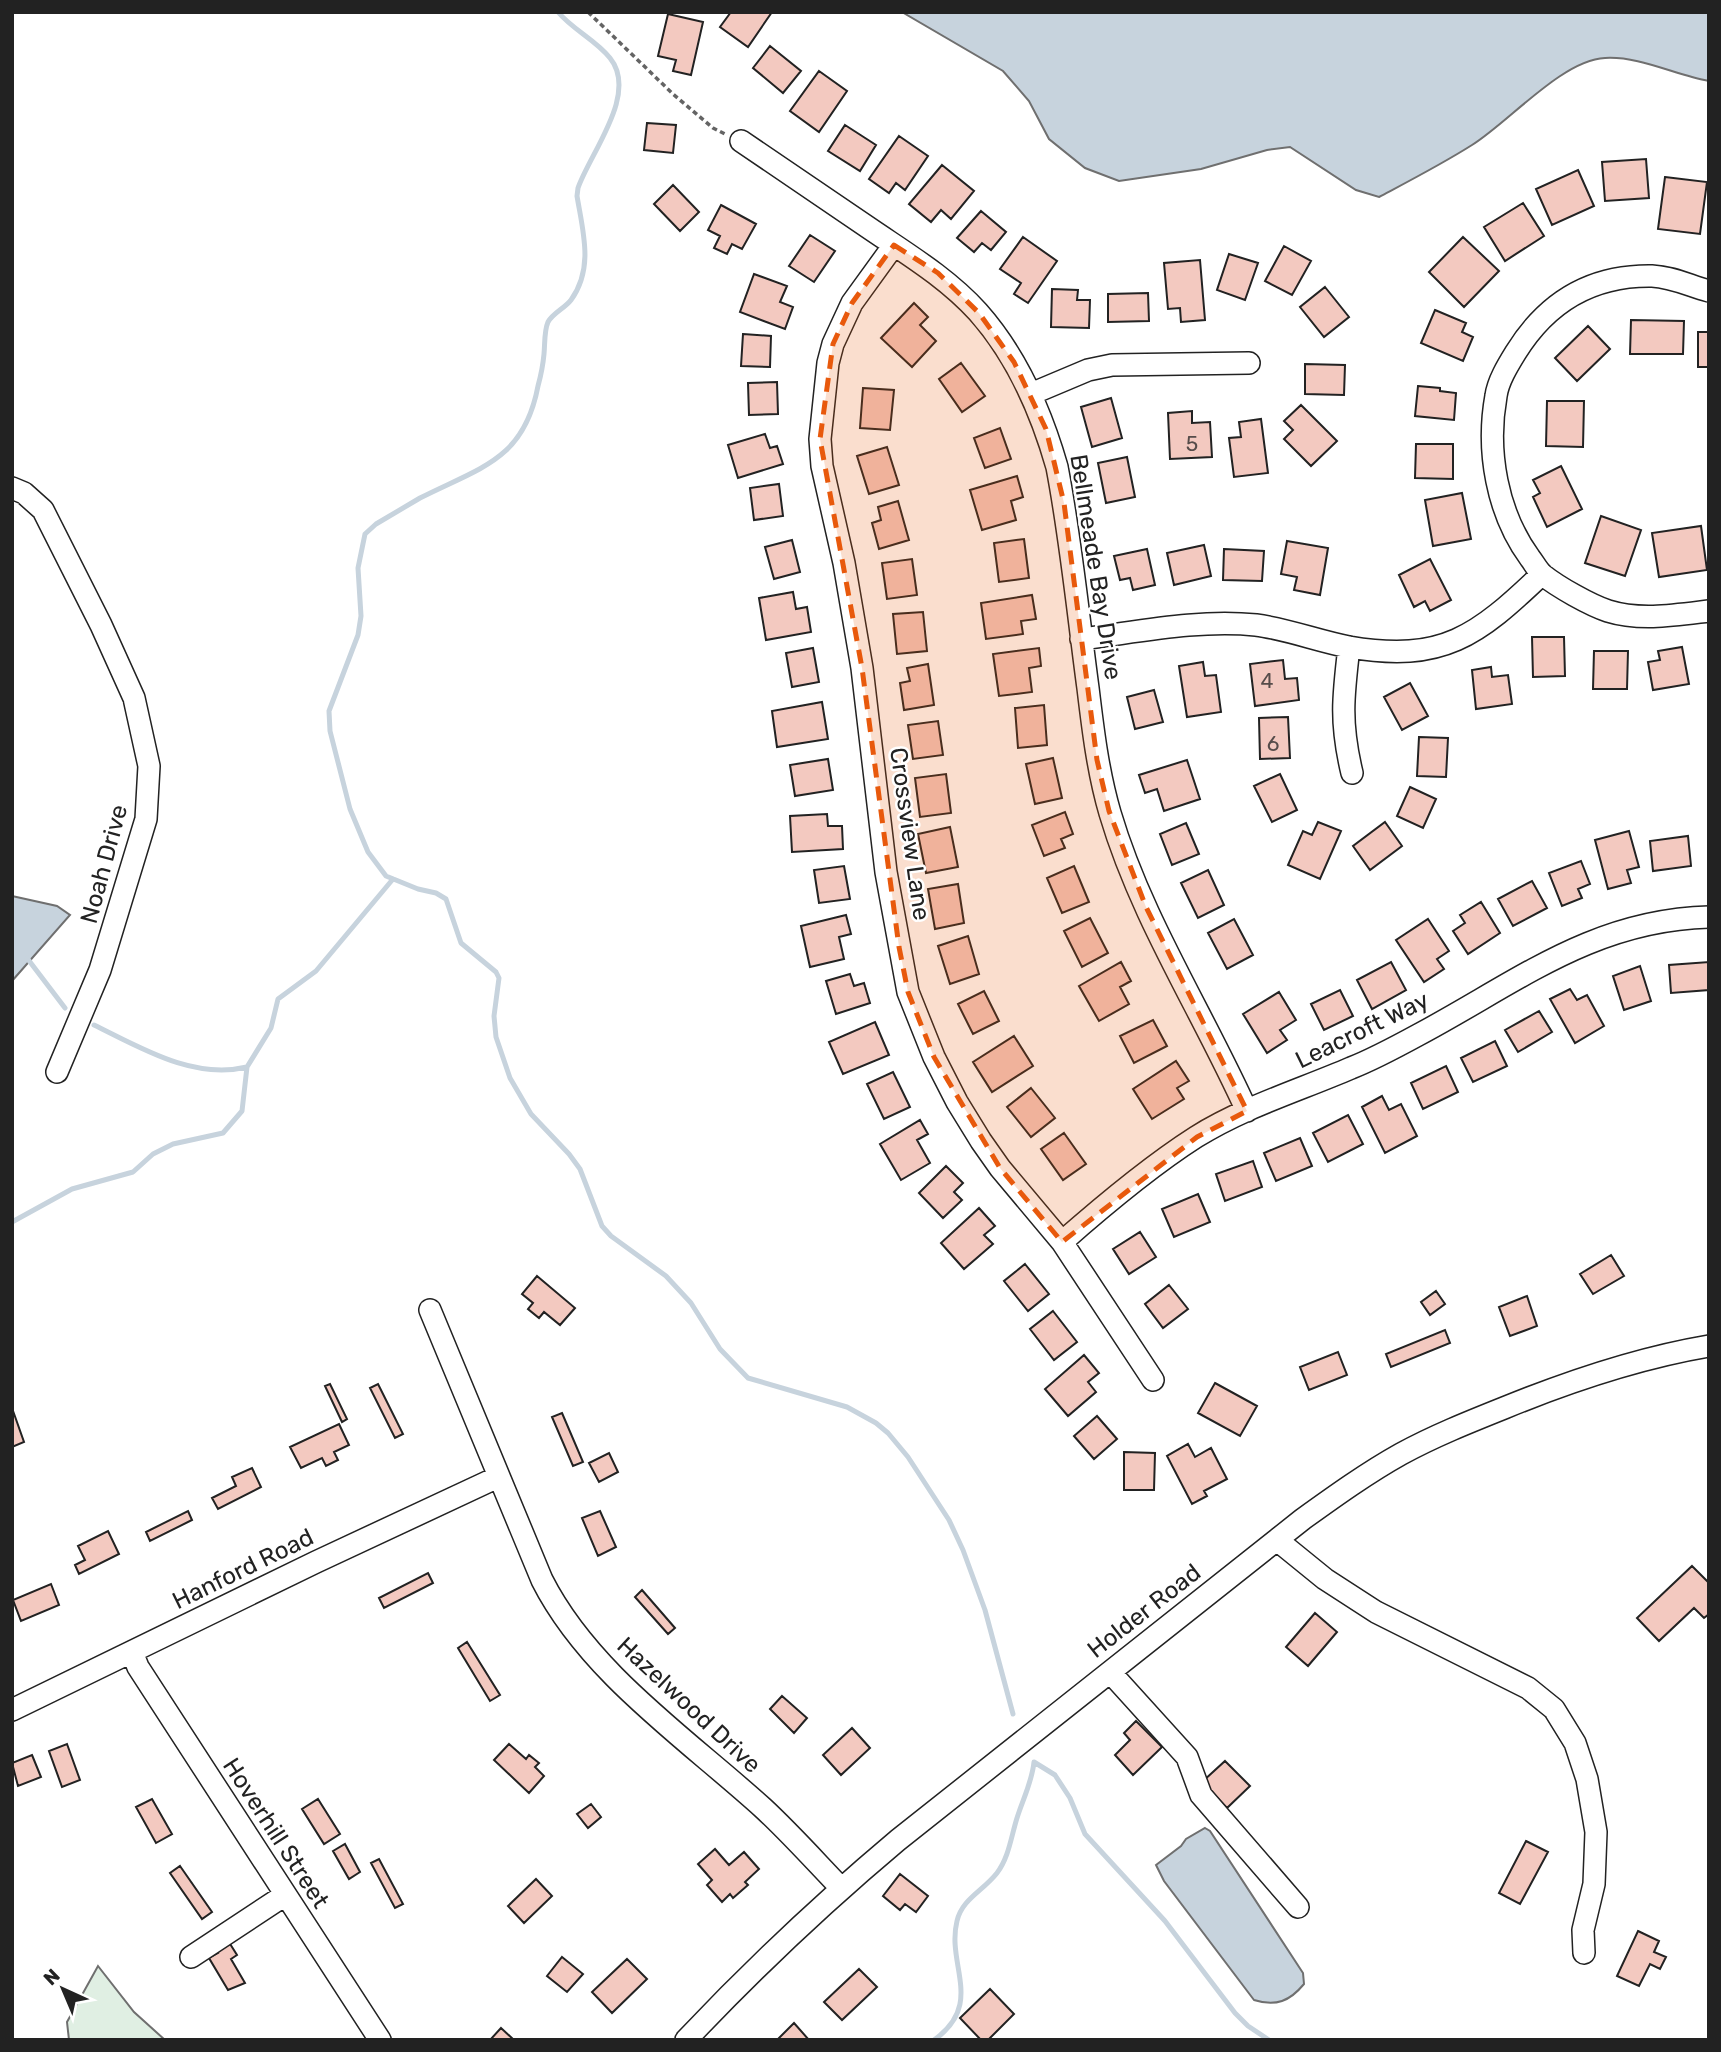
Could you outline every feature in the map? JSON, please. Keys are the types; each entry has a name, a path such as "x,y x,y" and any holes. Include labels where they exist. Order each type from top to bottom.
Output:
{"street":[{"name":"Bellmeade Bay Drive","path":"741,141 937,273 979,313 1014,362 1031,394 1046,429 1057,467 1097,760 1109,811 1146,907 1247,1111"},
{"name":"Crossview Lane","path":"894,245 852,303 833,344 828,363 820,439 822,466 845,562 862,668 888,885 908,992 934,1058 957,1102 1000,1168 1062,1241 1153,1380"},
{"path":"1709,291 1679,280 1653,276 1619,279 1584,289 1554,306 1530,329 1510,362 1496,393 1493,428 1495,469 1504,508 1516,539 1542,574 1608,611 1643,616 1709,611"},
{"path":"1031,394 1088,370 1112,365 1249,363"},
{"name":"Noah Drive","path":"12,488 24,493 43,510 101,625 134,698 149,766 146,819 100,970 57,1072"},
{"path":"1081,639 1225,623 1258,625 1349,647 1407,652 1431,650 1457,642 1491,620 1542,574"},
{"path":"1349,647 1342,700 1342,727 1352,773"},
{"name":"Leacroft Way","path":"1062,1241 1196,1137 1247,1111 1365,1062 1570,949 1609,934 1647,924 1709,917"},
{"name":"Hazelwood Drive","path":"430,1310 542,1580 560,1612 623,1685 764,1809 841,1888"},
{"name":"Holder Road","path":"686,2040 772,1953 841,1888 898,1840 1347,1487 1440,1434 1563,1384 1638,1361 1709,1346"},
{"name":"Hanford Road","path":"12,1710 498,1476"},
{"path":"1277,1540 1325,1578 1376,1612 1528,1688 1554,1709 1575,1743 1587,1779 1596,1832 1594,1884 1583,1930 1584,1953"},
{"name":"Hoverhill Street","path":"132,1652 145,1677 374,2038"},
{"path":"1110,1672 1187,1758 1201,1795 1298,1907"},
{"path":"191,1957 285,1895"}],"path":[{"path":"588,12 703,120 713,128 741,141"}],"highlighted area":[{"path":"894,245 938,273 979,313 1014,362 1046,429 1064,503 1097,760 1109,811 1146,907 1247,1111 1197,1137 1062,1242 1000,1168 934,1057 908,992 899,947 862,668 820,439 833,344 852,303"}],"green space":[{"path":"98,1966 134,2012 165,2040 69,2040 67,2022"}],"shaded area":[{"path":"902,12 1709,12 1709,81 1631,60 1605,58 1588,61 1554,80 1472,145 1379,197 1356,190 1290,147 1267,150 1201,169 1119,181 1085,168 1049,139 1029,101 1003,71"},
{"path":"12,896 57,906 70,915 12,981"},
{"path":"1205,1828 1210,1831 1303,1973 1304,1984 1282,2001 1269,2003 1254,2000 1164,1881 1156,1865 1186,1839"}],"building":[{"path":"731,12 772,12 748,47 720,27"},
{"path":"668,14 703,22 691,75 673,71 676,60 658,56"},
{"path":"770,46 801,71 783,93 753,68"},
{"path":"819,71 847,91 819,132 790,111"},
{"path":"647,123 676,125 673,153 644,150"},
{"path":"845,125 876,145 860,171 828,151"},
{"path":"899,136 928,156 905,190 896,183 889,193 869,179"},
{"path":"1646,159 1649,198 1605,201 1602,162"},
{"path":"942,165 974,191 951,219 941,210 931,222 909,204"},
{"path":"1578,170 1594,206 1552,225 1536,189"},
{"path":"1665,177 1707,182 1700,234 1658,229"},
{"path":"673,185 699,212 680,231 654,204"},
{"path":"1523,203 1544,236 1505,261 1484,227"},
{"path":"721,205 756,224 742,249 732,244 727,254 714,248 720,236 708,230"},
{"path":"981,211 1006,232 991,250 982,243 974,252 957,238"},
{"path":"810,235 835,251 814,282 789,266"},
{"path":"1023,237 1057,261 1028,303 1014,294 1021,283 1000,269"},
{"path":"1463,237 1499,271 1464,307 1429,272"},
{"path":"1284,246 1311,261 1292,295 1265,281"},
{"path":"1229,254 1258,263 1245,300 1217,290"},
{"path":"1200,260 1205,320 1181,322 1180,308 1168,309 1164,263"},
{"path":"754,274 787,286 780,302 793,307 785,329 740,312"},
{"path":"1325,287 1349,317 1324,337 1300,307"},
{"path":"1052,289 1078,290 1077,300 1090,300 1089,328 1051,327"},
{"path":"1148,293 1149,321 1108,322 1108,294"},
{"path":"914,303 928,317 920,325 936,341 912,367 881,338"},
{"path":"1435,310 1466,323 1462,332 1473,337 1463,361 1421,343"},
{"path":"1631,320 1684,321 1683,354 1630,354"},
{"path":"1588,326 1610,349 1577,381 1555,358"},
{"path":"1698,332 1709,332 1709,367 1698,367"},
{"path":"743,334 771,336 770,367 741,366"},
{"path":"961,363 985,396 962,412 939,379"},
{"path":"1305,364 1345,365 1344,395 1305,394"},
{"path":"777,382 778,414 749,415 748,383"},
{"path":"1418,386 1456,393 1454,420 1415,416"},
{"path":"863,388 894,390 890,430 860,428"},
{"path":"1111,398 1122,438 1092,447 1081,407"},
{"path":"1547,401 1584,401 1583,447 1546,446"},
{"path":"1301,405 1337,441 1311,466 1284,439 1293,430 1284,421"},
{"path":"1192,411 1192,423 1210,422 1212,457 1170,459 1168,413"},
{"path":"1261,419 1268,473 1234,477 1229,438 1241,437 1239,422"},
{"path":"1000,428 1011,459 985,468 974,438"},
{"path":"765,434 770,448 777,446 783,464 738,478 728,445"},
{"path":"1416,444 1453,444 1453,479 1415,478"},
{"path":"887,447 899,485 869,494 857,456"},
{"path":"1127,457 1135,497 1106,503 1098,463"},
{"path":"1561,466 1582,509 1547,527 1533,497 1540,493 1533,480"},
{"path":"1017,476 1023,497 1011,501 1016,520 982,530 970,490"},
{"path":"779,484 783,516 754,520 750,488"},
{"path":"1462,493 1471,539 1433,546 1425,500"},
{"path":"898,501 909,540 879,549 872,523 881,520 878,507"},
{"path":"1601,516 1641,530 1625,576 1585,563"},
{"path":"1701,526 1707,570 1659,577 1652,533"},
{"path":"1024,539 1029,578 999,582 994,543"},
{"path":"792,540 800,572 774,579 765,547"},
{"path":"1287,541 1328,548 1320,595 1294,590 1297,577 1281,574"},
{"path":"1204,545 1211,576 1174,585 1167,553"},
{"path":"1147,549 1155,585 1133,590 1130,578 1120,580 1114,556"},
{"path":"1224,549 1264,551 1262,581 1223,580"},
{"path":"912,559 917,595 887,599 882,563"},
{"path":"1430,559 1451,600 1430,611 1425,601 1414,607 1399,575"},
{"path":"793,592 796,609 807,607 811,632 766,640 759,598"},
{"path":"1032,595 1036,619 1021,621 1023,634 986,639 981,603"},
{"path":"923,612 927,651 897,654 893,614"},
{"path":"1532,637 1564,637 1565,676 1533,677"},
{"path":"1682,647 1689,684 1653,690 1648,662 1660,660 1658,651"},
{"path":"813,648 819,682 792,687 786,653"},
{"path":"1039,648 1041,666 1029,668 1032,692 999,696 993,654"},
{"path":"1594,651 1628,651 1627,689 1593,689"},
{"path":"1283,660 1285,679 1297,678 1299,700 1255,706 1250,664"},
{"path":"1203,662 1205,676 1216,675 1221,712 1187,717 1179,666"},
{"path":"928,664 934,705 904,710 900,683 910,681 907,668"},
{"path":"1491,667 1492,677 1508,675 1512,704 1476,709 1472,670"},
{"path":"1410,683 1428,716 1402,730 1384,697"},
{"path":"1154,690 1163,722 1135,729 1127,697"},
{"path":"822,702 828,739 777,747 772,711"},
{"path":"1044,705 1047,745 1018,748 1015,708"},
{"path":"1288,717 1290,758 1260,759 1259,718"},
{"path":"938,721 943,755 913,759 908,725"},
{"path":"1419,737 1448,738 1446,777 1417,776"},
{"path":"1053,758 1062,798 1035,804 1026,764"},
{"path":"828,759 833,790 795,796 790,765"},
{"path":"1187,760 1200,799 1164,811 1157,789 1145,793 1139,775"},
{"path":"946,774 951,813 920,817 915,778"},
{"path":"1280,774 1297,810 1272,822 1254,786"},
{"path":"1410,787 1436,799 1423,828 1397,816"},
{"path":"1065,812 1073,834 1061,839 1065,848 1044,856 1032,825"},
{"path":"827,814 828,826 842,826 843,849 792,852 790,816"},
{"path":"1318,822 1341,831 1320,879 1288,865 1303,831 1312,835"},
{"path":"1385,822 1402,846 1370,870 1353,846"},
{"path":"1186,823 1199,854 1172,865 1160,834"},
{"path":"950,827 958,867 926,873 918,834"},
{"path":"1629,831 1639,867 1627,870 1631,883 1608,889 1595,840"},
{"path":"1688,836 1691,866 1653,871 1650,841"},
{"path":"1581,861 1590,884 1578,889 1582,898 1562,906 1549,873"},
{"path":"844,866 850,899 819,903 814,870"},
{"path":"1074,866 1089,902 1062,913 1047,878"},
{"path":"1208,870 1224,905 1198,918 1181,883"},
{"path":"1532,881 1547,908 1513,926 1498,899"},
{"path":"958,884 964,923 935,929 928,889"},
{"path":"1481,902 1500,933 1468,954 1453,931 1465,923 1460,915"},
{"path":"846,915 851,934 839,937 844,959 810,967 801,926"},
{"path":"1090,918 1108,953 1082,967 1064,931"},
{"path":"1234,919 1253,955 1227,969 1208,933"},
{"path":"1428,919 1449,951 1437,959 1444,969 1424,982 1396,940"},
{"path":"968,936 979,974 950,984 938,946"},
{"path":"1121,962 1131,981 1120,987 1129,1004 1099,1021 1079,986"},
{"path":"1391,962 1406,990 1372,1009 1357,980"},
{"path":"1709,962 1709,990 1671,993 1669,965"},
{"path":"1640,966 1651,1001 1624,1010 1613,976"},
{"path":"850,974 854,986 864,983 870,1003 836,1014 826,981"},
{"path":"1570,989 1577,1000 1587,995 1604,1026 1575,1043 1550,999"},
{"path":"1340,990 1353,1016 1324,1030 1311,1004"},
{"path":"984,991 999,1021 973,1034 958,1004"},
{"path":"1279,992 1296,1020 1280,1030 1287,1040 1267,1053 1243,1014"},
{"path":"1539,1011 1552,1032 1518,1052 1505,1030"},
{"path":"1153,1020 1167,1046 1134,1063 1120,1036"},
{"path":"875,1022 889,1055 843,1074 829,1042"},
{"path":"1014,1036 1033,1066 992,1092 973,1062"},
{"path":"1495,1041 1507,1066 1473,1082 1461,1058"},
{"path":"1176,1061 1189,1081 1177,1088 1184,1099 1152,1119 1133,1089"},
{"path":"1446,1066 1458,1092 1423,1109 1411,1083"},
{"path":"893,1072 910,1107 884,1119 867,1084"},
{"path":"1031,1088 1055,1118 1031,1137 1007,1107"},
{"path":"1382,1096 1389,1110 1401,1104 1417,1136 1385,1153 1362,1107"},
{"path":"1348,1115 1363,1144 1328,1162 1313,1133"},
{"path":"920,1120 928,1134 917,1140 930,1163 901,1180 880,1144"},
{"path":"1064,1133 1086,1164 1063,1180 1041,1149"},
{"path":"1300,1138 1312,1166 1276,1181 1264,1153"},
{"path":"1253,1161 1262,1187 1225,1201 1216,1174"},
{"path":"946,1166 963,1183 954,1192 962,1200 943,1218 919,1193"},
{"path":"1198,1194 1210,1222 1174,1237 1162,1209"},
{"path":"979,1208 995,1226 984,1235 993,1244 964,1269 941,1243"},
{"path":"1140,1232 1156,1257 1129,1274 1113,1249"},
{"path":"1611,1255 1624,1276 1593,1294 1580,1274"},
{"path":"1025,1264 1049,1294 1028,1311 1004,1281"},
{"path":"537,1276 575,1308 560,1325 544,1312 539,1318 528,1309 533,1303 522,1294"},
{"path":"1169,1285 1188,1309 1163,1328 1145,1304"},
{"path":"1436,1291 1445,1304 1430,1315 1421,1302"},
{"path":"1527,1296 1537,1326 1510,1336 1499,1307"},
{"path":"1053,1311 1077,1342 1054,1360 1030,1329"},
{"path":"1445,1330 1450,1343 1391,1367 1386,1354"},
{"path":"1338,1352 1347,1375 1309,1390 1300,1367"},
{"path":"1084,1355 1099,1373 1088,1382 1096,1392 1068,1416 1045,1389"},
{"path":"1215,1383 1257,1406 1240,1436 1198,1413"},
{"path":"330,1384 347,1419 342,1422 325,1386"},
{"path":"378,1384 403,1434 395,1438 370,1388"},
{"path":"12,1408 24,1442 12,1447"},
{"path":"562,1413 583,1462 573,1466 552,1417"},
{"path":"1097,1416 1117,1439 1094,1459 1074,1436"},
{"path":"339,1424 349,1445 334,1452 338,1460 326,1466 322,1458 301,1468 290,1447"},
{"path":"1188,1444 1195,1457 1211,1448 1227,1479 1204,1491 1207,1496 1192,1504 1167,1456"},
{"path":"1124,1452 1155,1453 1154,1490 1124,1490"},
{"path":"609,1453 618,1472 599,1482 589,1463"},
{"path":"252,1468 261,1487 218,1509 212,1498 236,1486 232,1477"},
{"path":"188,1511 192,1520 150,1541 146,1532"},
{"path":"600,1511 616,1547 598,1556 582,1518"},
{"path":"108,1531 119,1554 79,1574 75,1565 85,1560 78,1546"},
{"path":"1692,1566 1709,1583 1709,1614 1704,1618 1694,1608 1659,1641 1637,1618"},
{"path":"428,1573 433,1583 384,1608 379,1598"},
{"path":"51,1584 59,1605 21,1621 13,1600"},
{"path":"642,1590 675,1628 668,1634 635,1597"},
{"path":"1315,1613 1337,1632 1308,1666 1286,1647"},
{"path":"467,1642 500,1695 490,1701 458,1648"},
{"path":"782,1696 807,1718 794,1733 770,1709"},
{"path":"1136,1721 1162,1747 1133,1775 1115,1755 1130,1740 1124,1733"},
{"path":"852,1728 870,1748 841,1775 823,1755"},
{"path":"67,1744 80,1780 62,1787 49,1751"},
{"path":"509,1744 526,1759 529,1755 539,1763 535,1767 544,1776 529,1793 494,1760"},
{"path":"32,1755 41,1777 18,1786 12,1763"},
{"path":"1225,1761 1250,1786 1227,1808 1202,1782"},
{"path":"152,1799 172,1834 156,1843 136,1807"},
{"path":"318,1799 340,1834 324,1844 302,1809"},
{"path":"591,1804 601,1817 588,1828 577,1814"},
{"path":"1526,1841 1548,1852 1520,1904 1499,1893"},
{"path":"345,1844 360,1872 349,1879 333,1851"},
{"path":"715,1849 729,1865 744,1852 759,1869 745,1882 748,1885 733,1898 730,1894 722,1902 707,1885 712,1880 698,1864"},
{"path":"379,1859 403,1904 395,1908 371,1863"},
{"path":"180,1866 212,1912 202,1919 170,1873"},
{"path":"900,1874 928,1896 916,1912 905,1904 900,1910 883,1896"},
{"path":"536,1879 552,1896 524,1923 508,1906"},
{"path":"1638,1931 1659,1941 1654,1952 1666,1957 1660,1969 1650,1964 1639,1986 1617,1976"},
{"path":"227,1939 237,1955 231,1959 245,1983 228,1990 209,1958 218,1953 214,1947"},
{"path":"562,1957 583,1974 567,1992 547,1976"},
{"path":"627,1959 647,1979 612,2013 592,1992"},
{"path":"859,1969 877,1987 842,2020 824,2002"},
{"path":"990,1989 1014,2014 988,2040 981,2040 960,2018"},
{"path":"794,2023 809,2040 777,2040"},
{"path":"501,2028 514,2040 490,2040"}],"waterway":[{"path":"558,12 610,58 617,72 619,89 609,123 578,188 585,250 582,275 571,300 548,322 542,370 531,411 511,446 497,458 420,498 376,524 365,534 358,568 361,616 358,635 329,711 330,731 350,809 368,852 386,876 446,899 461,943 496,972 499,978 494,1016 496,1037 510,1078 531,1114 580,1169 602,1226 611,1236 666,1276 691,1303 720,1349 748,1378 847,1407 876,1423 908,1457 949,1520 963,1550 985,1610 1013,1714"},
{"path":"12,1222 72,1189 133,1172 153,1154 173,1144 223,1133 242,1111 247,1067 271,1028 278,999 316,971 393,879"},
{"path":"27,958 65,1008"},
{"path":"94,1025 149,1052 187,1065 227,1070 247,1067"},
{"path":"934,2040 949,2026 958,2012 961,1998 955,1937 957,1921 963,1907 997,1873 1004,1860 1034,1762 1055,1775 1070,1798 1085,1834 1165,1921 1235,2013 1269,2040"}]}
